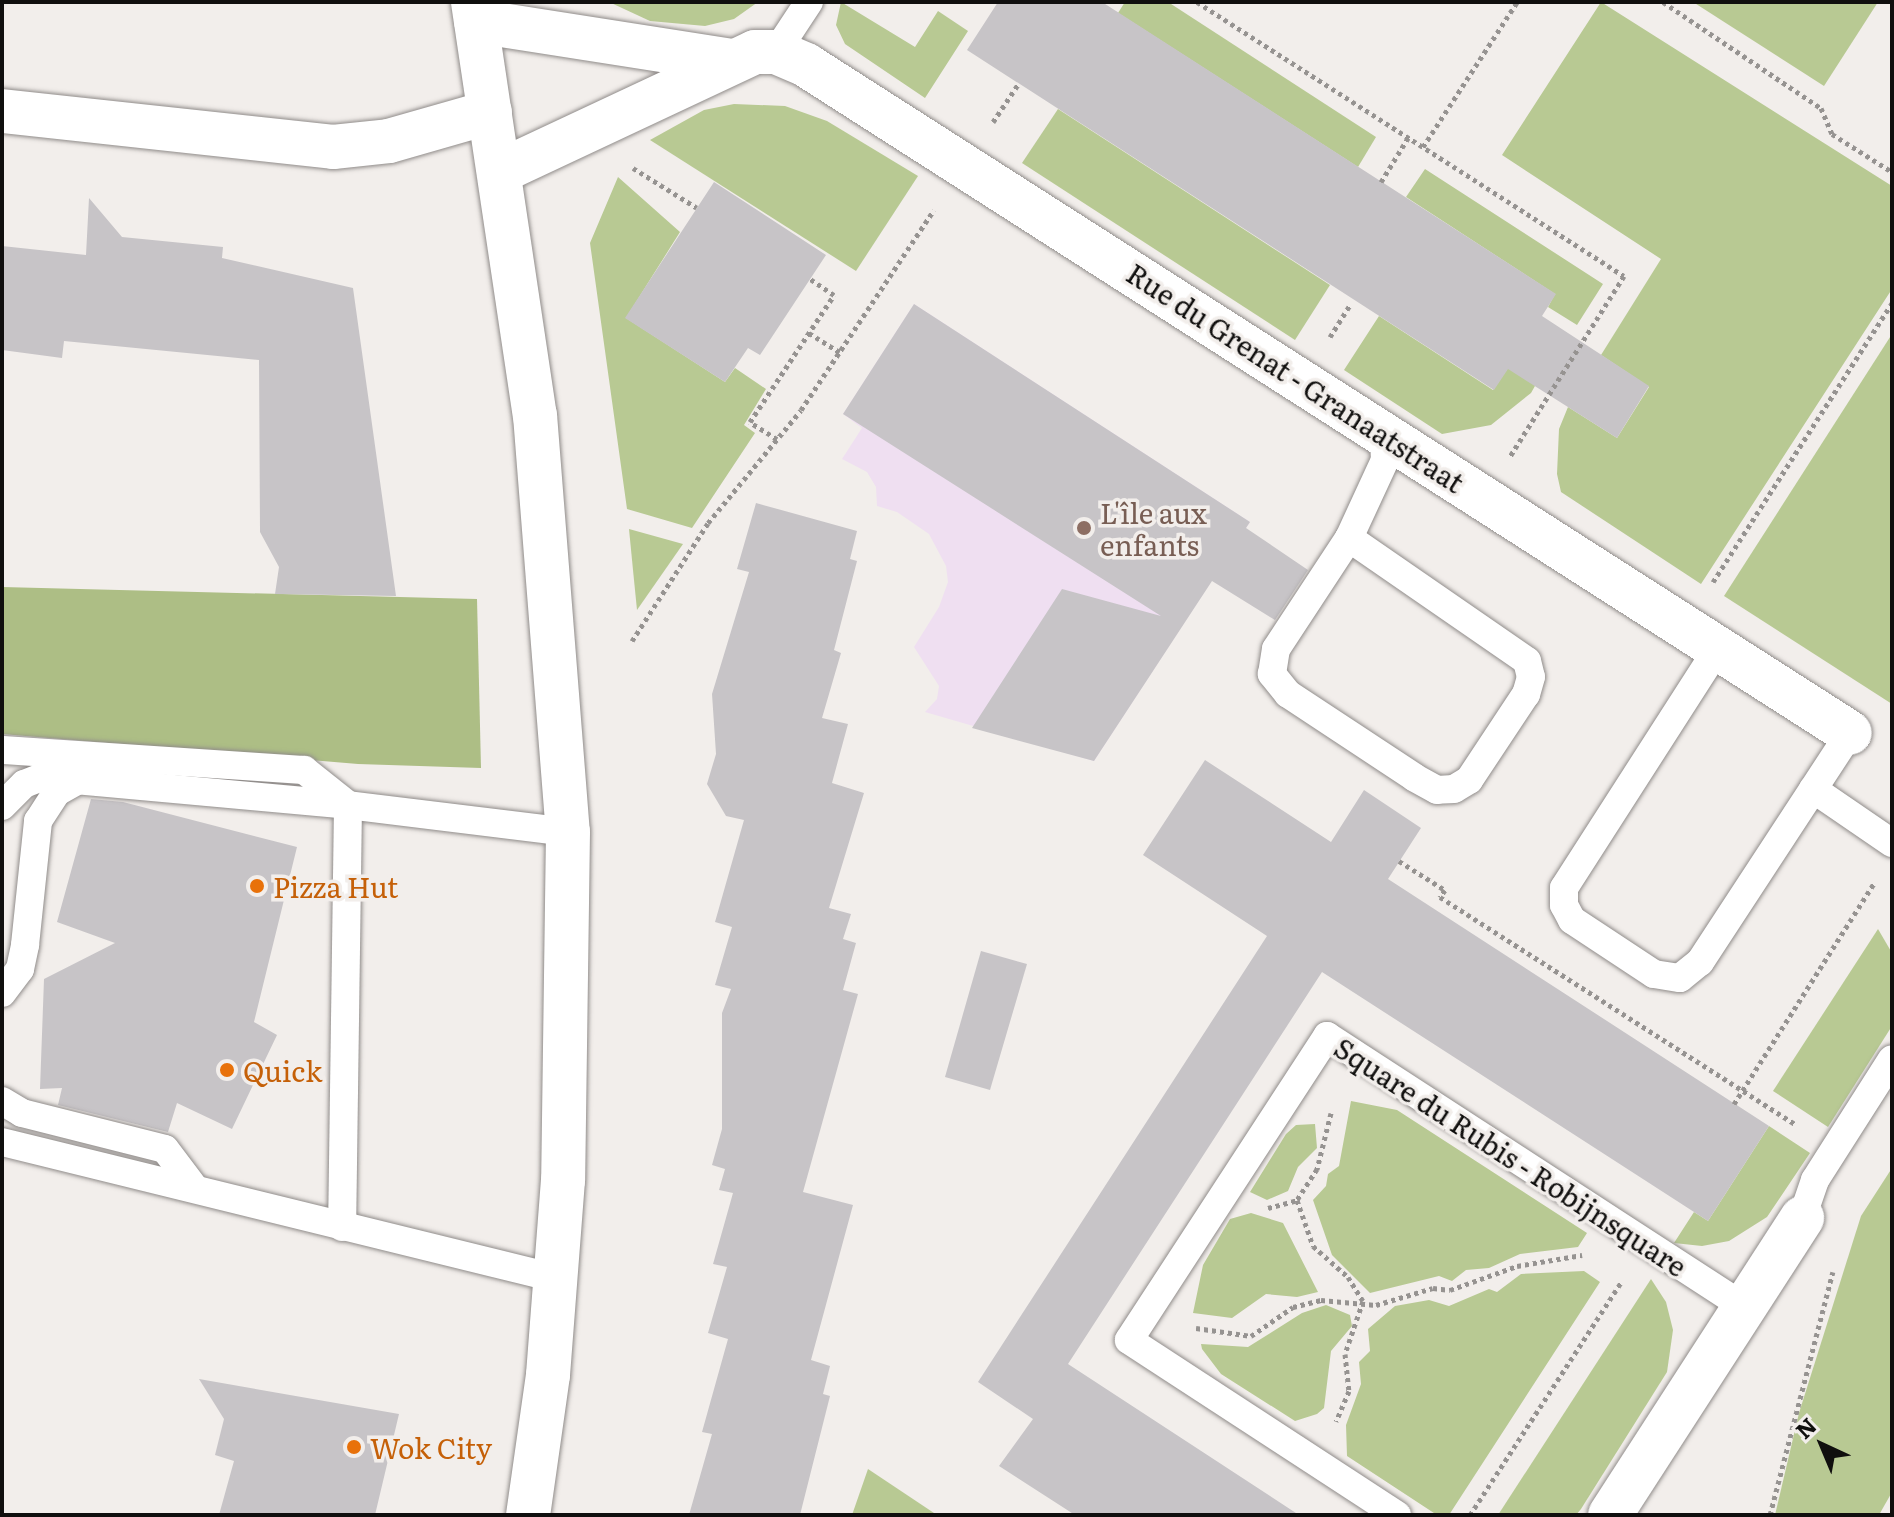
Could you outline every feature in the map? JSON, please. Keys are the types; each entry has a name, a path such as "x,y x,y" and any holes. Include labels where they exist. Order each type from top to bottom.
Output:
{"street":[{"path":"528,1515 555,1278 567,1064 568,832 535,415 475,12 732,61"},
{"path":"499,172 732,61 755,52 776,52"},
{"name":"Rue du Grenat - Granaatstraat","path":"776,52 806,65 1850,733"},
{"path":"2,111 333,147 389,141 490,112"},
{"path":"1610,1515 1802,1218"}],"lane":[{"path":"776,52 809,2"},
{"path":"1349,538 1527,661 1531,677 1526,694 1469,780 1454,789 1437,790 1414,777 1288,694 1272,674 1276,649 1349,538 1386,452 1381,436 1369,423"},
{"path":"1701,637 1568,880 1563,897 1567,913 1654,974 1671,979 1688,974 1850,733"},
{"path":"2,750 304,770 348,805"},
{"path":"2,806 24,784 42,777 348,805 568,832"},
{"path":"2,993 20,969 38,821 57,792 79,780"},
{"path":"1813,789 1888,856"},
{"path":"342,1227 348,805"},
{"name":"Square du Rubis - Robijnsquare","path":"1397,1515 1129,1340 1327,1036 1745,1307"},
{"path":"1802,1218 1815,1180 1892,1059"},
{"path":"2,1101 22,1113 165,1149 193,1186"},
{"path":"2,1142 193,1186 342,1227 555,1278"}],"path":[{"path":"1197,2 1624,276 1484,498"},
{"path":"1423,147 1517,2"},
{"path":"1663,2 1821,108 1832,134 1892,172"},
{"path":"985,134 1019,83"},
{"path":"1381,182 1408,138"},
{"path":"621,161 697,208"},
{"path":"632,641 708,523 777,439 840,352 940,201"},
{"path":"777,439 750,422 834,295 810,279"},
{"path":"1701,637 1892,303"},
{"path":"1326,343 1351,304"},
{"path":"809,333 840,352"},
{"path":"1734,1104 1888,856"},
{"path":"1399,861 1445,890 1440,897 1765,1104"},
{"path":"1297,1083 1330,1104 1331,1120 1317,1169 1297,1200 1313,1246 1348,1277 1363,1301"},
{"path":"1470,1515 1646,1242"},
{"path":"1154,1302 1193,1328 1251,1336 1293,1307 1321,1300 1349,1305 1363,1301 1376,1305 1433,1288 1450,1290 1517,1266 1597,1253 1627,1273"},
{"path":"1770,1515 1835,1263"},
{"path":"1311,1459 1349,1391 1345,1354 1363,1301"}],"shaded area":[{"name":"L'île aux enfants","path":"914,304 1250,522 1094,761 925,712 937,699 939,686 914,647 939,607 948,582 946,566 929,534 897,512 877,506 876,487 867,472 842,459 862,428 843,414"}],"green space":[{"path":"609,2 758,2 734,19 705,26 650,21"},
{"path":"841,2 915,47 938,11 968,31 925,98 845,44 836,25"},
{"path":"1125,2 1168,2 1376,137 1358,167 1118,13"},
{"path":"1601,2 1892,186 1892,289 1701,584 1561,492 1557,474 1559,429 1568,407 1617,438 1649,387 1601,355 1661,259 1502,155"},
{"path":"1693,2 1878,2 1824,86"},
{"path":"734,104 785,106 827,121 918,176 856,271 650,140 704,110"},
{"path":"1058,109 1330,285 1295,340 1022,163"},
{"path":"1425,169 1603,284 1577,325 1548,307 1555,294 1406,197"},
{"path":"618,177 680,232 626,318 725,382 735,368 766,389 744,425 755,433 692,528 627,509 590,243"},
{"path":"1379,316 1493,390 1518,353 1544,370 1531,393 1491,425 1442,434 1344,370"},
{"path":"1892,334 1892,704 1724,596"},
{"path":"629,529 683,544 637,610 633,570"},
{"path":"2,587 477,599 481,768 358,764 2,734"},
{"path":"1878,929 1892,953 1892,1026 1828,1127 1773,1091"},
{"path":"1351,1101 1397,1110 1587,1233 1578,1247 1520,1254 1489,1268 1466,1270 1452,1281 1439,1276 1370,1293 1332,1255 1313,1200 1326,1186 1328,1174 1339,1166"},
{"path":"1315,1124 1317,1148 1298,1167 1288,1191 1267,1200 1250,1192 1286,1134 1296,1125"},
{"path":"1769,1126 1810,1153 1767,1217 1729,1241 1702,1246 1674,1243 1694,1212 1708,1221"},
{"path":"1892,1168 1892,1492 1879,1515 1775,1515 1799,1413 1861,1216"},
{"path":"1251,1213 1283,1223 1318,1292 1297,1297 1266,1294 1232,1318 1193,1313 1203,1265 1230,1219"},
{"path":"1584,1271 1600,1282 1449,1515 1437,1515 1347,1456 1346,1425 1361,1384 1359,1362 1370,1351 1368,1329 1395,1306 1429,1300 1449,1306 1489,1289 1497,1292 1521,1274"},
{"path":"1651,1279 1666,1302 1673,1330 1667,1372 1581,1509 1576,1515 1498,1515"},
{"path":"1326,1305 1350,1315 1352,1326 1331,1351 1324,1408 1317,1414 1295,1421 1221,1374 1202,1349 1201,1344 1248,1347 1302,1313"},
{"path":"868,1469 937,1515 852,1515"}],"building":[{"path":"998,2 1102,2 1556,294 1542,316 1649,386 1617,438 1508,369 1494,390 967,50"},
{"path":"714,182 826,255 760,355 748,348 725,382 625,318"},
{"path":"89,198 122,237 223,247 222,258 353,288 396,596 275,594 279,567 260,532 259,360 64,341 62,358 2,350 2,246 86,255"},
{"name":"L'île aux enfants","path":"914,304 1250,522 1246,528 1308,570 1275,620 1212,581 1094,761 972,728 1062,589 1161,616 843,414"},
{"path":"756,503 857,531 850,559 857,561 834,650 841,653 822,718 848,724 832,783 864,793 829,908 851,914 843,939 856,943 843,990 858,994 803,1192 853,1205 811,1360 830,1366 823,1394 830,1396 800,1515 689,1515 712,1434 702,1432 728,1339 708,1333 727,1267 713,1264 733,1193 719,1190 725,1169 712,1165 722,1129 722,1013 731,989 715,985 732,927 715,922 744,820 726,816 707,784 716,754 712,694 749,572 737,569"},
{"path":"1205,760 1331,842 1364,790 1421,828 1388,879 1769,1126 1708,1221 1322,972 1068,1364 1299,1515 1075,1515 999,1466 1033,1419 978,1382 1267,936 1143,855"},
{"path":"91,799 123,802 297,847 254,1022 277,1035 232,1129 177,1103 168,1132 58,1105 62,1088 40,1089 44,979 115,943 57,922"},
{"path":"981,951 1027,964 990,1090 945,1077"},
{"path":"199,1379 399,1414 375,1515 219,1515 234,1461 215,1455 224,1419"}],"place":[{"name":"L'île aux enfants","path":"1084,528"},
{"name":"Pizza Hut","path":"257,886"},
{"name":"Quick","path":"227,1070"},
{"name":"Wok City","path":"354,1447"}]}
